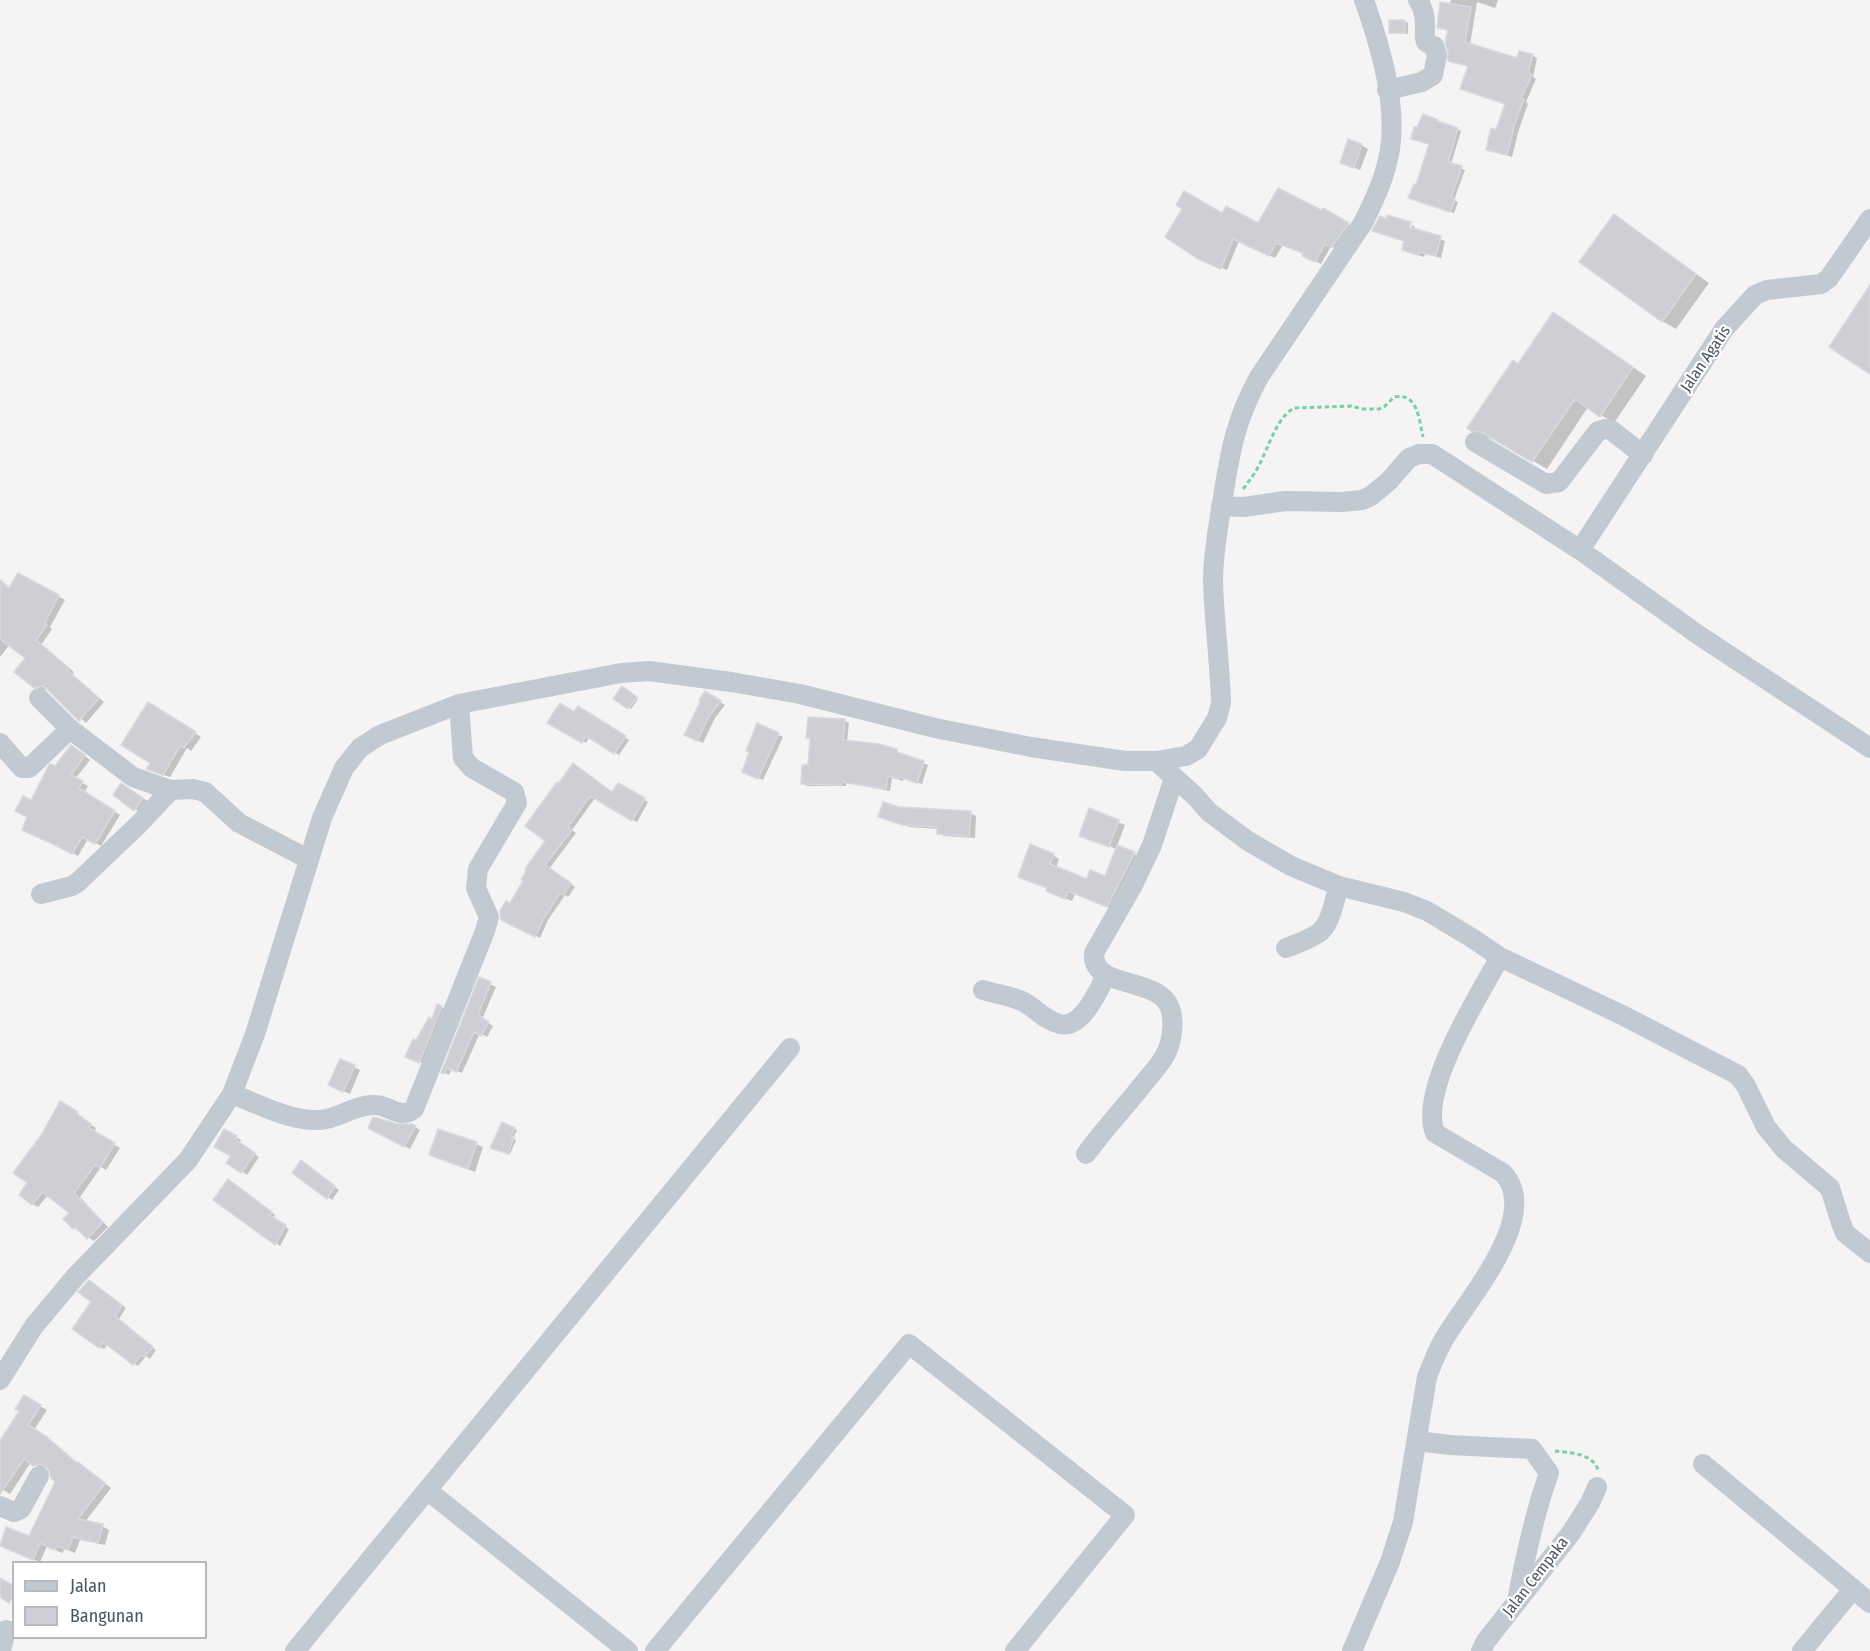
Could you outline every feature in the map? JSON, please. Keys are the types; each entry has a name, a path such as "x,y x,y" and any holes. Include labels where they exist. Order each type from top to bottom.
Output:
{"street":[{"path":"0,1380 34,1326 75,1277 188,1160 232,1094 255,1034 322,818 344,768 360,748 380,735 459,704 621,672 649,671 800,694 935,728 1031,747 1125,761 1156,761 1186,756 1198,749 1217,718 1221,704 1213,579 1215,547 1234,432 1244,404 1258,377 1363,223 1376,198 1390,150 1392,123 1387,90 1376,33 1364,0"},
{"path":"1387,90 1422,82 1433,75 1437,55 1434,46 1428,44 1424,39 1426,15 1418,0"},
{"name":"Jalan Agatis","path":"1580,550 1724,329 1755,296 1767,290 1821,284 1829,278 1870,219"},
{"path":"1475,442 1546,484 1559,482 1598,431 1611,430 1643,455"},
{"path":"1222,502 1244,507 1285,501 1349,502 1362,500 1371,496 1389,481 1409,458 1419,454 1432,454 1580,550 1697,634 1870,748"},
{"path":"39,698 70,729 134,777 171,790 193,789 205,792 239,823 308,860"},
{"path":"232,1094 301,1120 326,1119 369,1105 378,1105 400,1114 414,1109 489,917 476,888 478,869 517,803 514,792 472,768 463,758 459,704"},
{"path":"0,743 17,764 22,768 29,768 70,729"},
{"path":"1156,761 1194,795 1209,812 1248,842 1290,866 1339,886 1404,902 1427,911 1500,957 1623,1015 1738,1075 1746,1086 1766,1127 1784,1149 1830,1188 1845,1233 1870,1253"},
{"path":"1086,1154 1164,1058 1171,1037 1170,1009 1166,1000 1151,990 1106,976 1095,964 1094,953 1133,885 1152,845 1174,778"},
{"path":"42,894 77,883 171,790"},
{"path":"1286,948 1323,930 1339,886"},
{"path":"1352,1651 1397,1542 1406,1507 1427,1377 1434,1358 1501,1251 1513,1214 1514,1204 1510,1181 1503,1173 1435,1132 1431,1123 1431,1113 1441,1074 1453,1044 1500,957"},
{"path":"983,990 1023,1002 1062,1025 1075,1022 1087,1010 1106,976"},
{"path":"295,1651 790,1048"},
{"path":"655,1651 909,1344 1125,1515 1015,1651"},
{"path":"1417,1441 1532,1449 1549,1473 1535,1512 1517,1601"},
{"path":"1703,1464 1870,1603"},
{"path":"0,1506 14,1512 21,1509 39,1476"},
{"path":"427,1490 628,1651"},
{"name":"Jalan Cempaka","path":"1481,1651 1486,1641 1571,1533 1594,1495"},
{"path":"1802,1651 1853,1589"},
{"path":"0,1651 6,1630"}],"path":[{"path":"1222,502 1241,491 1252,477 1288,411 1299,406 1351,406 1372,409 1384,407 1394,397 1407,396 1417,409 1424,441 1432,454"},
{"path":"1532,1449 1571,1453 1592,1459 1598,1466 1594,1495"}],"building":[{"path":"1440,2 1471,7 1465,42 1517,58 1519,51 1533,54 1528,73 1532,75 1521,98 1524,99 1507,155 1486,150 1491,128 1496,130 1505,104 1460,89 1468,66 1448,61 1445,42 1448,30 1437,28"},
{"path":"1389,20 1405,20 1405,33 1389,33"},
{"path":"1423,114 1458,128 1448,162 1462,166 1451,198 1455,199 1450,212 1408,198 1414,184 1416,185 1429,144 1411,139 1414,127 1417,127"},
{"path":"1348,139 1362,144 1354,168 1340,163"},
{"path":"1278,188 1321,210 1323,208 1349,223 1331,248 1325,244 1315,262 1302,256 1303,253 1276,243 1269,256 1233,239 1221,269 1198,259 1165,237 1182,209 1176,205 1184,191 1222,213 1226,206 1258,223"},
{"path":"1614,214 1696,274 1662,322 1579,262"},
{"path":"1387,215 1411,222 1409,227 1441,236 1436,256 1419,252 1418,255 1402,250 1404,241 1372,231 1380,216 1386,219"},
{"path":"1870,285 1870,374 1829,347"},
{"path":"1553,312 1633,367 1600,417 1575,399 1532,462 1481,432 1467,428 1513,360 1518,364"},
{"path":"18,573 59,595 45,623 47,625 36,640 99,698 79,721 47,689 42,686 34,688 14,672 25,658 0,639 0,580 9,588"},
{"path":"622,686 637,697 628,709 613,699"},
{"path":"705,691 721,701 710,715 697,741 684,735"},
{"path":"148,702 196,732 184,748 180,746 163,775 146,769 150,763 121,745"},
{"path":"560,703 574,712 578,706 626,736 614,754 586,736 582,743 547,723"},
{"path":"808,717 845,719 843,740 879,744 924,761 917,783 888,776 886,789 842,782 842,785 801,784 802,765 808,765 810,738 806,738"},
{"path":"757,723 779,733 758,779 742,772 749,752 746,751"},
{"path":"71,745 85,755 71,775 83,781 79,788 115,811 95,844 82,837 72,854 22,830 27,817 15,811 23,796 31,800 49,765 55,766"},
{"path":"573,763 612,792 618,783 645,798 632,821 590,796 568,827 572,830 545,865 571,883 563,895 560,893 535,937 501,920 500,911 506,901 510,903 523,881 521,880 527,870 525,869 545,841 525,826"},
{"path":"121,783 143,798 134,811 113,795"},
{"path":"883,802 899,807 971,811 969,836 937,834 937,827 903,825 878,817"},
{"path":"1089,808 1119,820 1109,847 1079,836"},
{"path":"1030,844 1054,854 1050,864 1087,879 1090,870 1105,876 1117,845 1135,852 1107,907 1068,891 1065,899 1046,891 1047,888 1018,877"},
{"path":"479,977 491,982 478,1015 489,1022 481,1036 474,1032 456,1072 447,1068 444,1074 441,1073"},
{"path":"437,1004 442,1006 419,1063 405,1057 413,1039 416,1040 429,1017 432,1019"},
{"path":"340,1059 355,1065 343,1092 328,1085"},
{"path":"60,1101 78,1112 77,1114 91,1124 89,1128 115,1143 100,1168 95,1165 74,1193 103,1222 87,1239 63,1219 69,1213 42,1192 32,1205 19,1195 27,1183 13,1173 42,1134"},
{"path":"373,1117 416,1126 404,1147 368,1128"},
{"path":"502,1122 515,1128 508,1154 490,1148"},
{"path":"224,1129 237,1136 235,1139 255,1153 241,1173 226,1163 231,1156 214,1147"},
{"path":"438,1129 477,1142 468,1169 429,1155"},
{"path":"301,1160 335,1186 327,1199 292,1173"},
{"path":"228,1179 272,1212 269,1215 286,1225 275,1245 213,1200"},
{"path":"89,1280 122,1305 115,1316 153,1347 144,1357 141,1355 133,1365 103,1342 99,1348 72,1329 91,1302 78,1292"},
{"path":"24,1395 41,1405 28,1425 47,1437 105,1483 78,1519 103,1524 98,1543 73,1537 68,1550 57,1546 54,1550 40,1543 33,1560 0,1546 6,1527 29,1536 55,1482 45,1466 39,1464 33,1466 24,1459 0,1494 0,1441 19,1411 15,1409"},
{"path":"0,1578 12,1585 12,1598 9,1603 0,1597"}]}
